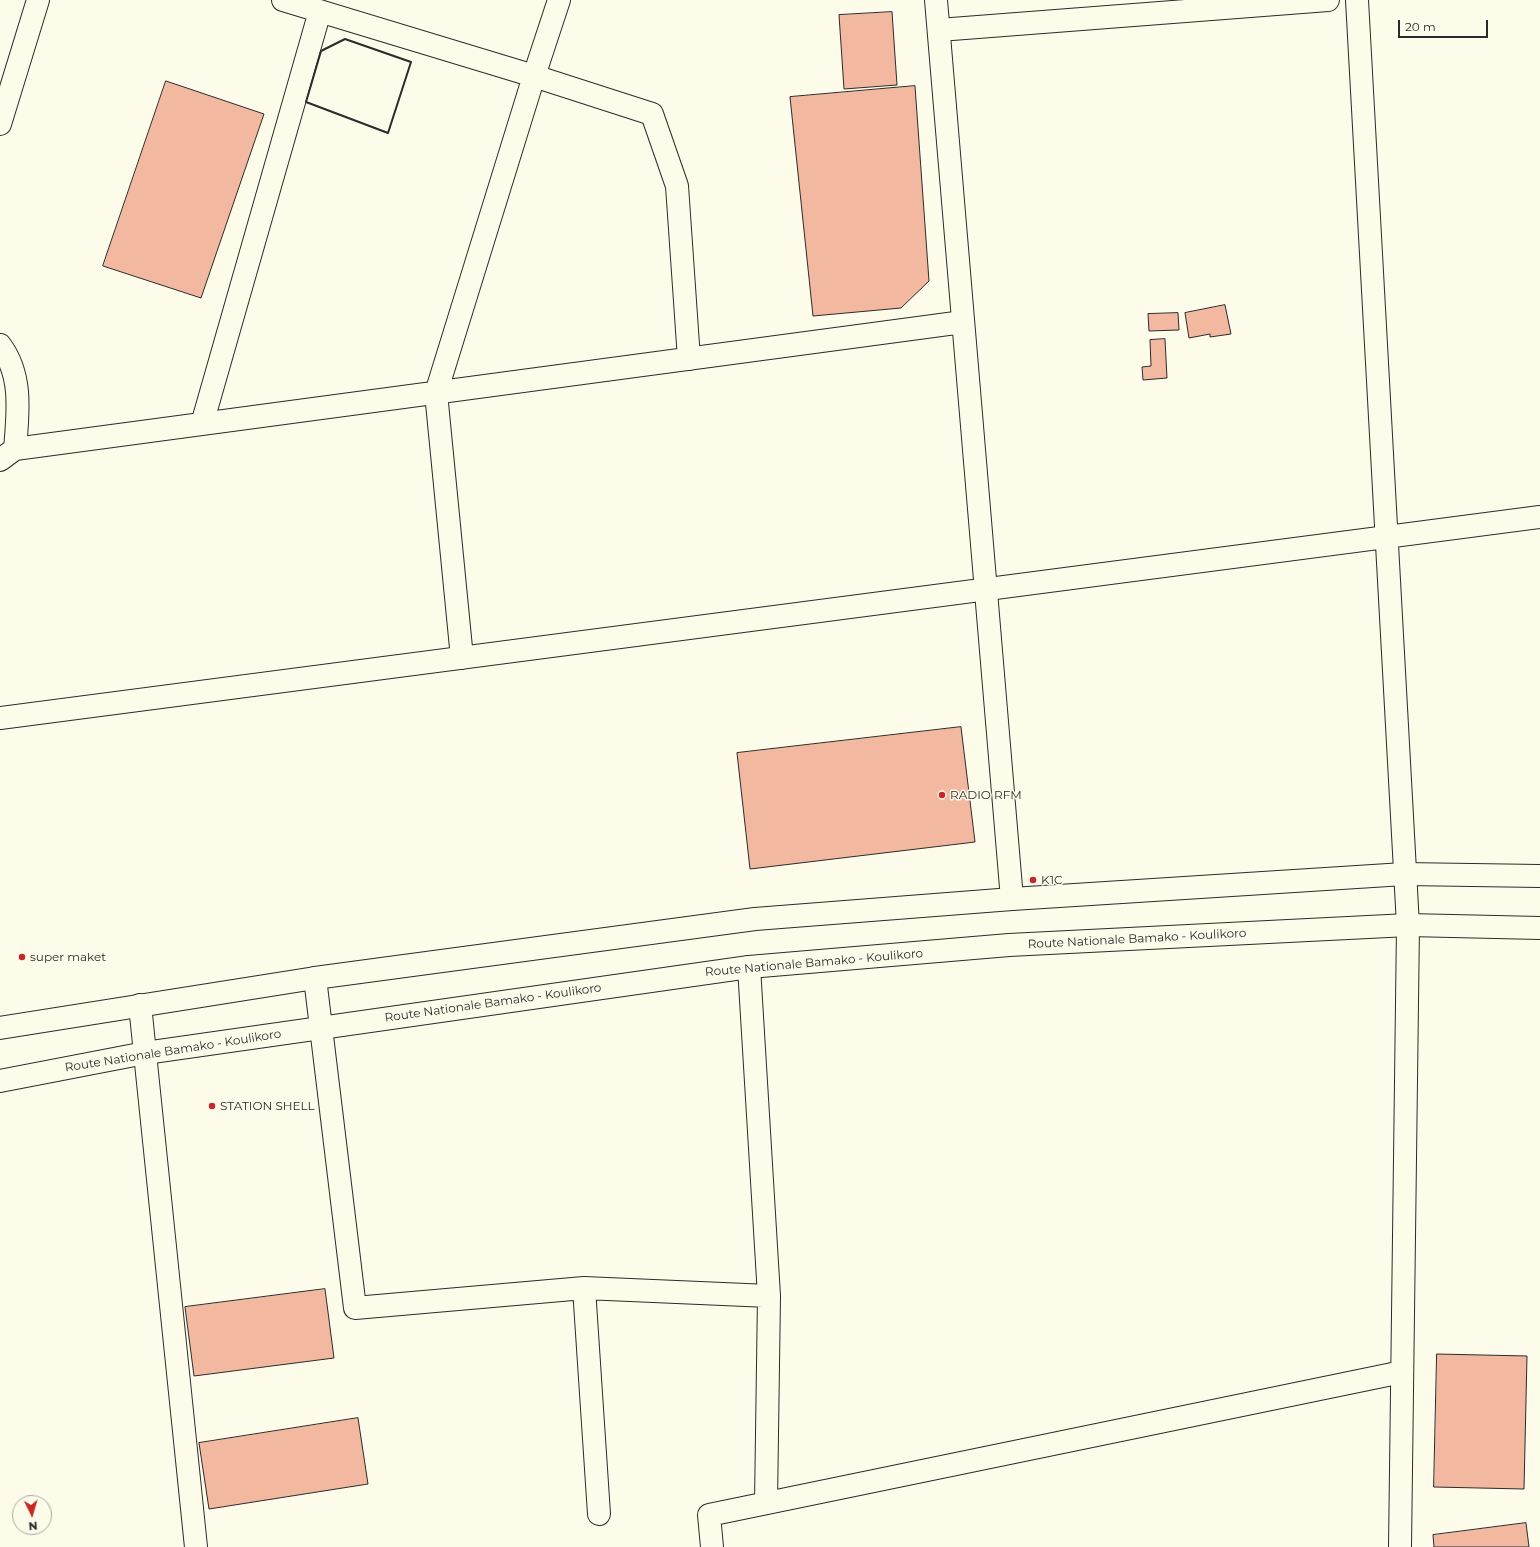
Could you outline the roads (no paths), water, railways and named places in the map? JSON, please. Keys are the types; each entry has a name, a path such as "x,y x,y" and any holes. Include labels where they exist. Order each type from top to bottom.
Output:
{"street":[{"path":"0,124 38,0"},
{"path":"283,0 534,76 652,114 678,186 689,359"},
{"path":"462,658 436,393 559,0"},
{"path":"936,0 1012,899"},
{"path":"939,30 1328,0"},
{"path":"1357,0 1408,926 1400,1547"},
{"path":"202,424 320,11"},
{"path":"0,344 6,353 16,380 18,409 8,455 202,424 963,322"},
{"path":"0,718 1540,517"},
{"path":"0,1028 314,978 755,919 1012,899 1404,874 1540,876"},
{"name":"Route Nationale Bamako - Koulikoro","path":"0,1081 145,1053 749,967 1009,945 1408,926 1540,928"},
{"path":"749,967 769,1296 766,1503"},
{"path":"314,978 355,1308 584,1288 769,1296"},
{"path":"140,1005 196,1547"},
{"path":"584,1288 599,1514"},
{"path":"712,1547 709,1515 1402,1372"}],"place":[{"name":"RADIO RFM","path":"942,795"},
{"name":"K1C","path":"1033,880"},
{"name":"super maket","path":"22,957"},
{"name":"STATION SHELL","path":"212,1106"}]}
